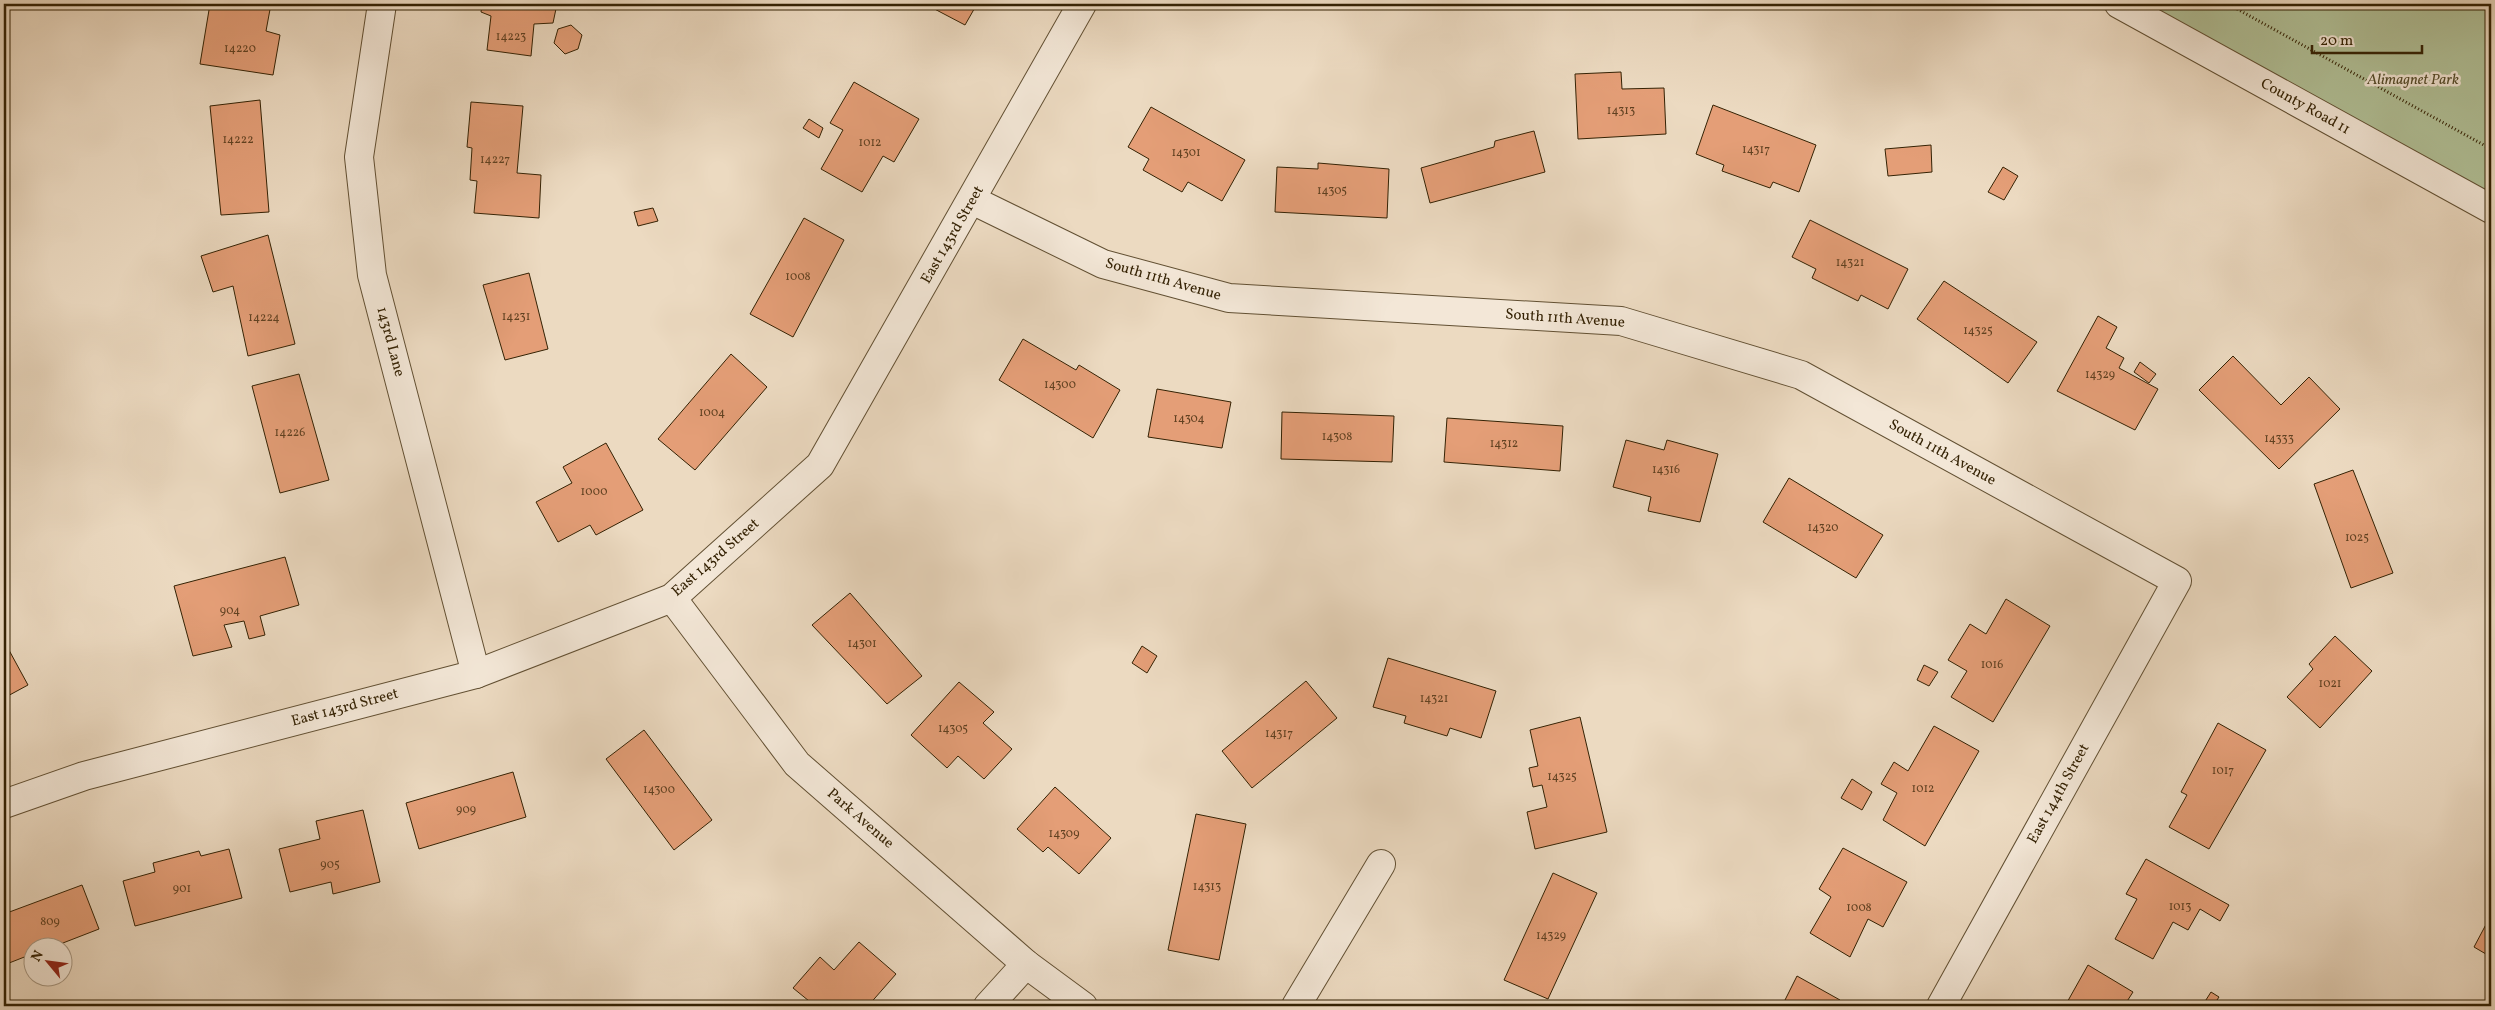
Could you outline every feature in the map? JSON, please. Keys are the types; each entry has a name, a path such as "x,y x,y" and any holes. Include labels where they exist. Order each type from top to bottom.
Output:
{"street":[{"name":"143rd Lane","path":"382,4 359,157 372,276 476,674"},
{"name":"East 143rd Street","path":"4,804 84,776 476,674 672,598 820,465 1082,4"},
{"name":"County Road 11","path":"2118,4 2491,209"},
{"name":"South 11th Avenue","path":"972,200 1103,264 1229,298 1621,321 1801,375 2177,581"},
{"name":"East 144th Street","path":"1941,1006 2177,581"},
{"name":"Park Avenue","path":"672,598 797,764 1026,964 1083,1006"},
{"path":"1296,1006 1381,864"},
{"path":"988,1006 1026,964"}],"path":[{"path":"2228,4 2491,149"}],"green space":[{"name":"Alimagnet Park","path":"2119,4 2491,4 2491,209"}],"building":[{"path":"210,4 271,4 266,31 280,35 273,75 200,64"},
{"path":"482,4 557,4 553,23 534,24 531,56 487,50 491,16 481,12"},
{"path":"925,4 977,4 965,25"},
{"path":"571,25 582,35 578,49 565,54 554,43 558,29"},
{"path":"1621,72 1622,89 1664,88 1666,134 1578,139 1575,74"},
{"path":"854,82 919,119 894,162 883,156 862,192 821,169 843,130 830,123"},
{"path":"260,100 269,212 221,215 210,106"},
{"path":"471,102 523,106 517,173 541,175 539,218 474,213 477,181 470,180 472,148 467,147"},
{"path":"1713,105 1816,145 1799,192 1773,182 1770,188 1722,171 1724,165 1696,154"},
{"path":"1151,107 1245,160 1222,201 1188,182 1182,192 1143,170 1149,159 1128,147"},
{"path":"809,119 823,128 819,138 803,128"},
{"path":"1534,131 1545,172 1430,203 1421,168 1494,147 1495,141"},
{"path":"1931,145 1932,172 1888,176 1885,149"},
{"path":"1318,163 1389,169 1387,218 1275,212 1277,167 1318,169"},
{"path":"2003,167 2018,176 2004,200 1988,192"},
{"path":"653,208 658,221 638,226 634,212"},
{"path":"804,218 844,240 793,337 750,314"},
{"path":"1810,220 1908,269 1888,309 1861,295 1858,301 1812,278 1816,269 1792,257"},
{"path":"268,235 295,344 248,356 233,286 213,292 201,256"},
{"path":"529,273 548,349 505,360 483,285"},
{"path":"1944,281 2037,342 2008,383 1917,319"},
{"path":"2098,316 2117,327 2106,348 2124,358 2119,368 2158,389 2135,430 2057,391"},
{"path":"1023,339 1076,370 1079,365 1120,390 1093,438 999,380"},
{"path":"731,354 767,387 695,470 658,439"},
{"path":"2233,356 2281,405 2309,377 2340,409 2279,469 2199,390"},
{"path":"2140,362 2156,374 2149,383 2134,372"},
{"path":"299,374 329,480 280,493 252,386"},
{"path":"1157,389 1231,402 1222,448 1148,437"},
{"path":"1282,412 1394,416 1392,462 1281,459"},
{"path":"1447,418 1563,426 1560,471 1444,462"},
{"path":"1626,440 1664,450 1667,440 1718,454 1700,522 1648,511 1651,497 1613,487"},
{"path":"606,443 643,510 596,535 590,525 558,542 536,502 572,483 563,467"},
{"path":"2353,470 2393,573 2351,588 2314,484"},
{"path":"1789,478 1883,535 1856,578 1763,522"},
{"path":"285,557 299,605 260,616 265,635 249,639 244,621 224,625 232,647 193,656 174,586"},
{"path":"850,593 922,676 887,704 812,625"},
{"path":"2006,599 2050,626 1993,722 1951,697 1967,671 1948,660 1970,624 1986,634"},
{"path":"2335,636 2372,671 2320,728 2287,697 2313,669 2309,664"},
{"path":"4,641 28,685 4,698"},
{"path":"1142,646 1157,656 1147,673 1132,663"},
{"path":"1388,658 1496,691 1481,738 1450,728 1447,736 1404,723 1406,716 1373,707"},
{"path":"1924,665 1938,672 1929,686 1917,680"},
{"path":"1306,681 1337,718 1252,788 1222,751"},
{"path":"959,682 994,712 983,723 1012,749 984,779 958,756 947,768 911,735"},
{"path":"1580,717 1607,832 1535,849 1527,812 1547,807 1542,785 1533,787 1529,768 1538,766 1530,730"},
{"path":"2218,723 2266,750 2209,849 2169,827 2187,795 2181,792"},
{"path":"1934,726 1979,751 1925,846 1883,820 1897,793 1881,784 1894,762 1908,771"},
{"path":"644,730 712,820 674,850 606,759"},
{"path":"513,772 526,817 419,849 406,803"},
{"path":"1852,779 1872,792 1862,810 1841,798"},
{"path":"1055,787 1111,838 1079,874 1048,847 1043,852 1017,829"},
{"path":"363,810 380,882 333,894 331,882 290,892 279,849 320,839 316,821"},
{"path":"1196,814 1246,824 1219,960 1168,950"},
{"path":"1843,848 1907,882 1883,927 1868,919 1850,957 1810,933 1831,897 1819,889"},
{"path":"229,849 242,898 135,926 123,881 155,872 153,863 199,851 201,856"},
{"path":"2146,859 2229,905 2220,921 2200,909 2188,930 2173,922 2153,959 2115,939 2137,899 2126,894"},
{"path":"1553,873 1597,893 1548,999 1504,980"},
{"path":"82,885 99,929 72,939 22,938 22,958 4,965 4,914"},
{"path":"2491,915 2491,957 2474,947"},
{"path":"859,942 896,974 868,1006 805,1006 809,1001 793,988 820,957 834,970"},
{"path":"2088,965 2133,992 2124,1006 2065,1006"},
{"path":"1797,976 1840,1000 1836,1006 1782,1006"},
{"path":"2211,992 2219,997 2213,1006 2204,1003"}]}
